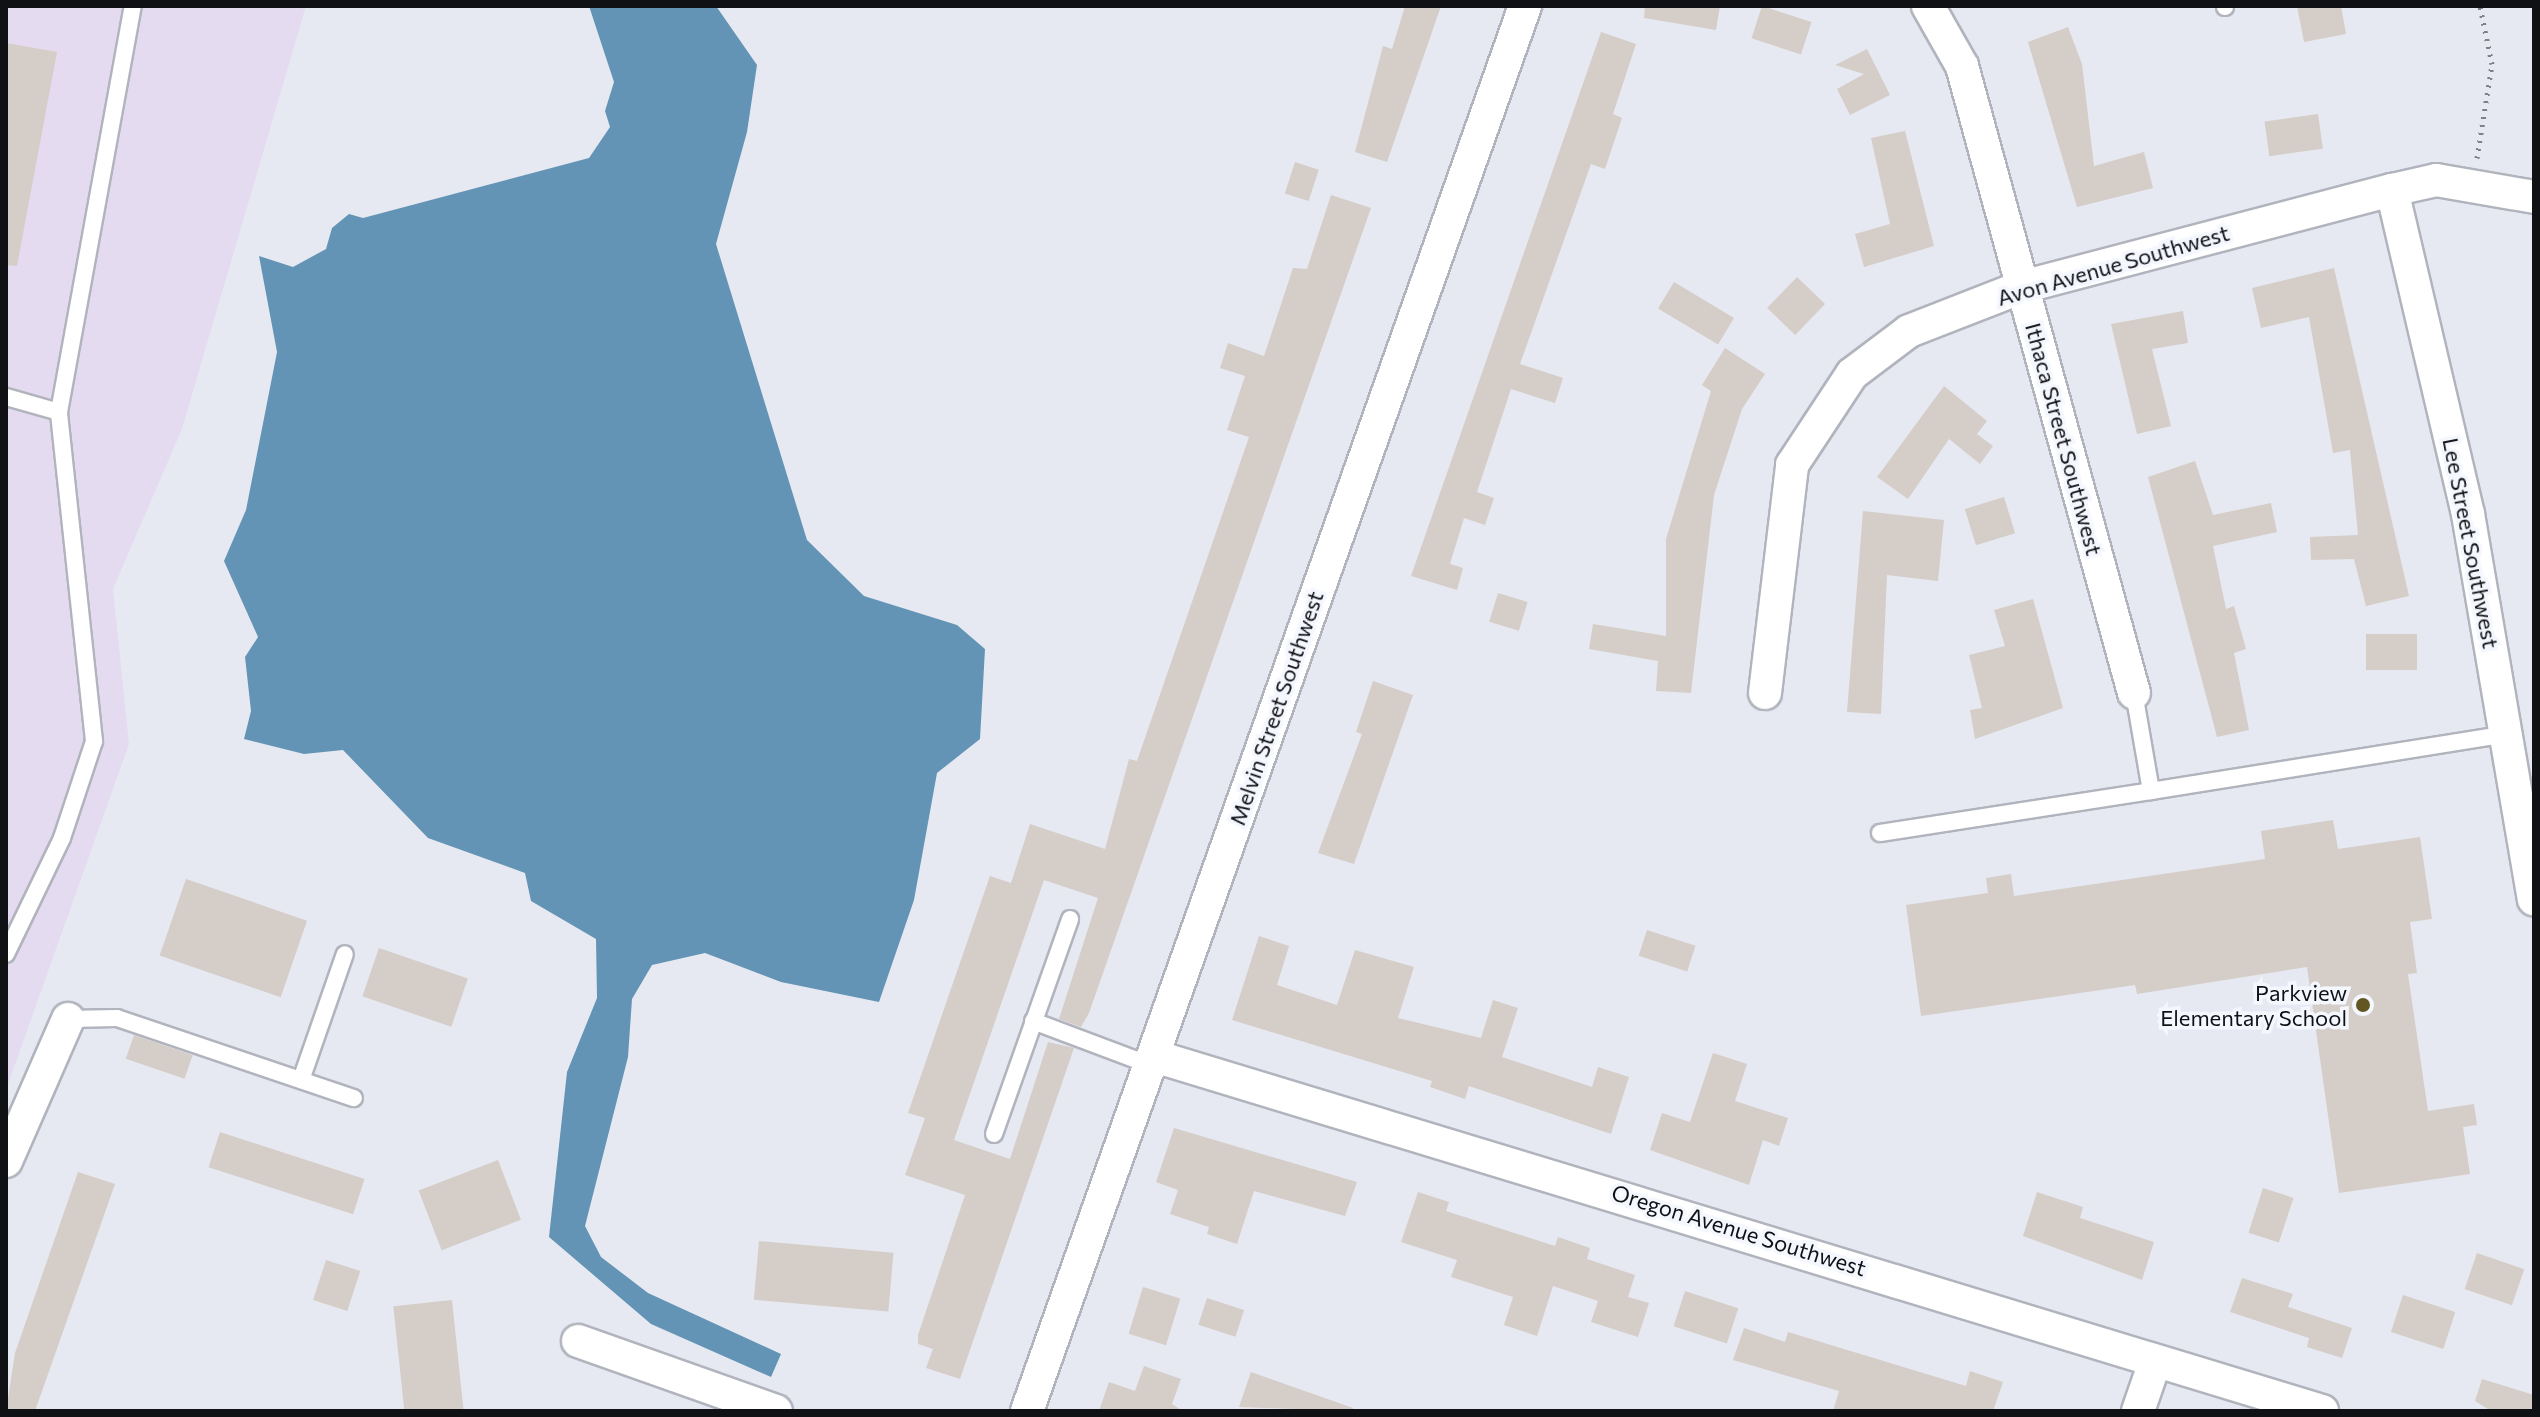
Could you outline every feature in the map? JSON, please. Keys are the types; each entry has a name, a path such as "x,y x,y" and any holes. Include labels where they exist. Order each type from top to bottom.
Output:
{"street":[{"name":"Melvin Street Southwest","path":"1027,1411 1525,6"},
{"name":"Ithaca Street Southwest","path":"1928,6 1962,66 2134,693"},
{"name":"Avon Avenue Southwest","path":"1765,693 1792,465 1823,409 1852,374 1909,331 2022,287 2436,180 2534,197"},
{"name":"Lee Street Southwest","path":"2392,190 2468,514 2534,899"},
{"path":"6,1161 68,1019"},
{"name":"Oregon Avenue Southwest","path":"1152,1061 1540,1168 2155,1362 2322,1411"},
{"path":"578,1341 776,1411"},
{"path":"2138,1411 2155,1362"}],"lane":[{"path":"6,954 62,838 94,741 59,412 133,6"},
{"path":"6,397 59,412"},
{"path":"2134,693 2151,791"},
{"path":"1880,833 2506,734"},
{"path":"994,1134 1070,919"},
{"path":"301,1080 345,954"},
{"path":"68,1019 117,1018 354,1098"},
{"path":"1033,1021 1152,1061"}],"path":[{"path":"2478,156 2492,64 2480,6"}],"shaded area":[{"path":"6,6 306,6 182,429 113,589 129,744 6,1090"}],"water":[{"path":"589,6 716,6 757,65 747,132 716,244 807,540 864,596 957,625 985,649 980,739 937,773 914,900 879,1002 781,982 705,953 652,965 632,999 628,1057 585,1226 601,1257 648,1293 781,1354 771,1377 651,1324 549,1237 567,1072 597,998 596,939 531,901 525,873 428,838 343,750 304,754 244,739 251,711 245,657 258,637 224,561 246,510 277,352 259,256 293,267 326,249 332,228 349,214 363,218 589,158 610,127 605,111 614,82"}],"building":[{"path":"1405,6 1441,6 1387,162 1355,152 1383,46 1392,49"},
{"path":"1645,6 1720,6 1716,30 1644,18"},
{"path":"1762,6 1811,22 1801,54 1751,38"},
{"path":"2297,6 2341,6 2346,34 2304,42"},
{"path":"2068,27 2082,64 2094,166 2144,152 2153,188 2077,207 2028,42"},
{"path":"1601,32 1636,44 1613,114 1622,118 1605,169 1591,164 1520,364 1563,378 1555,403 1511,389 1477,492 1494,498 1485,525 1464,518 1450,564 1463,568 1457,590 1411,576"},
{"path":"6,43 57,52 17,266 6,265"},
{"path":"1867,49 1890,95 1850,115 1837,89 1864,74 1835,65"},
{"path":"2318,114 2323,149 2269,156 2265,122"},
{"path":"1905,131 1934,246 1864,267 1855,234 1890,224 1871,138"},
{"path":"1295,162 1319,170 1309,201 1285,193"},
{"path":"1331,195 1371,208 1089,1013 1081,1027 1059,1019 1098,898 1044,880 954,1140 1010,1159 1048,1042 1074,1048 960,1379 926,1368 933,1349 918,1344 918,1335 965,1195 905,1175 925,1118 908,1113 990,876 1011,883 1030,824 1105,849 1129,759 1137,761 1249,437 1227,430 1245,376 1220,368 1228,343 1264,356 1293,268 1307,269"},
{"path":"2334,268 2409,596 2366,606 2354,559 2311,560 2310,537 2358,535 2350,450 2333,453 2309,317 2261,328 2252,288"},
{"path":"1797,277 1825,304 1795,335 1767,308"},
{"path":"1674,282 1734,318 1718,345 1658,309"},
{"path":"2183,311 2188,343 2152,349 2171,426 2137,434 2111,324"},
{"path":"1725,348 1765,374 1742,409 1714,495 1691,693 1656,691 1658,661 1589,649 1593,624 1666,636 1666,539 1711,391 1702,385"},
{"path":"1944,386 1987,421 1977,434 1993,446 1980,464 1949,439 1908,499 1877,477"},
{"path":"2195,461 2213,515 2271,503 2277,532 2213,546 2226,609 2234,606 2246,649 2234,653 2249,730 2217,737 2148,477"},
{"path":"2004,497 2015,533 1976,545 1965,509"},
{"path":"1863,511 1944,520 1938,581 1887,575 1881,714 1847,712"},
{"path":"1498,593 1528,602 1519,631 1489,622"},
{"path":"2033,599 2063,708 1975,739 1970,710 1982,708 1969,655 2005,646 1994,610"},
{"path":"2366,634 2417,634 2417,670 2366,670"},
{"path":"1373,681 1413,695 1354,864 1318,853 1362,734 1356,732"},
{"name":"Parkview Elementary School","path":"2333,820 2338,849 2420,837 2432,919 2410,922 2417,973 2408,974 2428,1111 2474,1104 2477,1125 2463,1127 2470,1174 2339,1193 2307,967 2137,994 2135,985 1921,1016 1906,905 1988,893 1986,878 2011,874 2014,896 2265,859 2261,831"},
{"path":"186,879 307,921 281,997 160,956"},
{"path":"1647,930 1696,946 1687,971 1639,956"},
{"path":"1259,936 1289,946 1277,985 1337,1005 1355,950 1414,967 1398,1018 1481,1038 1493,1000 1518,1008 1502,1057 1592,1087 1598,1067 1629,1077 1611,1134 1469,1086 1465,1099 1430,1087 1432,1081 1232,1020"},
{"path":"379,948 468,979 451,1027 362,996"},
{"path":"134,1035 193,1055 184,1079 126,1059"},
{"path":"1713,1053 1747,1064 1735,1101 1788,1118 1779,1146 1763,1140 1749,1185 1650,1150 1662,1113 1690,1122"},
{"path":"1174,1128 1357,1182 1345,1216 1254,1191 1237,1244 1207,1234 1209,1227 1170,1214 1178,1190 1156,1182"},
{"path":"220,1132 365,1179 353,1214 209,1167"},
{"path":"498,1160 521,1220 442,1250 419,1190"},
{"path":"78,1172 115,1184 35,1411 6,1411 15,1353"},
{"path":"2263,1188 2293,1198 2279,1243 2248,1233"},
{"path":"1418,1192 1449,1202 1446,1211 1555,1246 1558,1237 1590,1248 1587,1259 1635,1275 1628,1297 1649,1303 1638,1337 1591,1322 1598,1301 1553,1286 1537,1336 1504,1325 1513,1297 1451,1277 1457,1260 1401,1242"},
{"path":"2037,1192 2083,1207 2080,1218 2154,1242 2142,1280 2023,1236"},
{"path":"759,1241 893,1253 888,1312 754,1300"},
{"path":"2477,1253 2524,1269 2512,1305 2465,1289"},
{"path":"326,1260 360,1271 347,1311 313,1300"},
{"path":"2242,1278 2293,1294 2288,1307 2352,1328 2342,1358 2307,1347 2309,1338 2230,1312"},
{"path":"1143,1287 1180,1298 1166,1345 1129,1334"},
{"path":"1685,1291 1738,1308 1727,1343 1674,1326"},
{"path":"2403,1295 2455,1312 2443,1349 2391,1332"},
{"path":"1207,1298 1244,1310 1235,1337 1198,1325"},
{"path":"452,1300 464,1411 404,1411 393,1306"},
{"path":"1744,1328 1785,1342 1788,1332 1966,1386 1970,1371 2003,1382 1993,1411 1833,1411 1839,1391 1733,1360"},
{"path":"1144,1366 1181,1379 1172,1404 1183,1411 1099,1411 1109,1382 1135,1391"},
{"path":"1251,1372 1353,1408 1352,1411 1239,1407"},
{"path":"2482,1379 2534,1395 2534,1411 2491,1411 2475,1401"}],"place":[{"name":"Parkview Elementary School","path":"2363,1005"}]}
